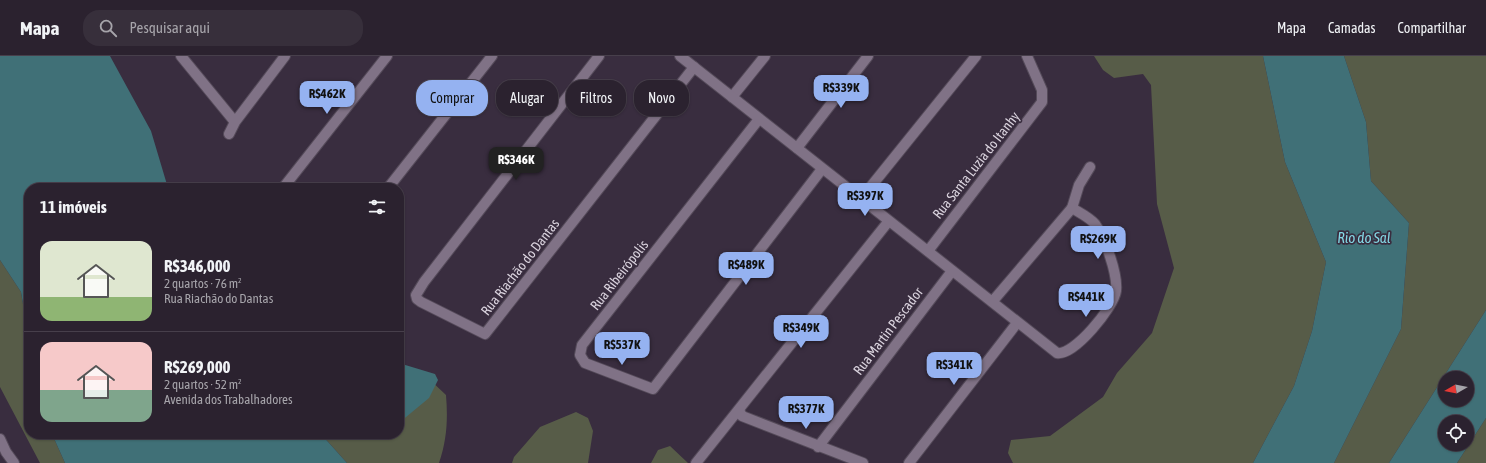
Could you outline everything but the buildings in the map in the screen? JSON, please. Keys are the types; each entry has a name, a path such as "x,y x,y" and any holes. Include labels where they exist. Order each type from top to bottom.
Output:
{"street":[{"path":"181,56 235,122"},
{"path":"229,134 235,122 285,56"},
{"path":"287,183 387,56"},
{"path":"392,183 492,56"},
{"name":"Rua Riachão do Dantas","path":"599,56 424,282 416,295 417,300 485,334 694,67"},
{"path":"680,56 797,148 860,200 928,251 1052,351 1059,354 1064,354 1084,338 1114,297 1116,287 1114,271 1100,233 1089,219 1072,208"},
{"path":"732,97 765,56"},
{"path":"797,148 868,56"},
{"path":"860,200 976,56"},
{"name":"Rua Santa Luzia do Itanhy","path":"928,251 1040,105 1043,94 1027,56"},
{"name":"Rua Ribeirópolis","path":"759,119 582,345 580,355 586,363 653,389 822,169"},
{"path":"992,302 1072,208 1080,185 1090,167"},
{"path":"696,463 888,222"},
{"name":"Rua Martin Pescador","path":"818,446 952,271"},
{"path":"909,463 1017,323"},
{"path":"739,410 742,416 862,463"},
{"path":"0,439 6,452 14,463"}],"shaded area":[{"path":"1094,56 1263,56 1285,162 1326,262 1312,331 1294,386 1253,463 1013,463 1008,453 1011,440 1050,436 1103,397 1117,373 1152,333 1174,268 1157,204 1151,85 1143,74 1114,78 1103,70"},
{"path":"1344,56 1486,56 1486,310 1447,371 1438,371 1438,386 1389,463 1334,463 1401,329 1409,223 1371,181 1366,122"},
{"path":"0,260 21,292 24,310 24,433 0,387"},
{"path":"404,373 428,378 446,395 446,429 444,446 439,463 347,463 325,439 404,439"},
{"path":"576,412 588,418 593,431 588,463 512,463 514,457 540,427"},
{"path":"1486,418 1486,463 1457,463 1465,451 1474,451 1474,437"},
{"path":"27,439 54,439 65,463 40,463"},
{"path":"670,446 688,463 651,463 658,450"}],"water":[{"path":"0,56 110,56 151,131 167,183 24,183 24,310 21,292 0,260"},
{"name":"Rio do Sal","path":"1263,56 1344,56 1366,122 1371,181 1409,223 1401,329 1334,463 1253,463 1294,386 1312,331 1326,262 1285,162"},
{"path":"1486,310 1486,418 1474,437 1474,415 1438,415 1438,451 1465,451 1457,463 1389,463 1438,386 1438,407 1474,407 1474,371 1447,371"},
{"path":"404,365 435,374 438,380 429,398 404,419"},
{"path":"54,439 325,439 347,463 65,463"}]}
